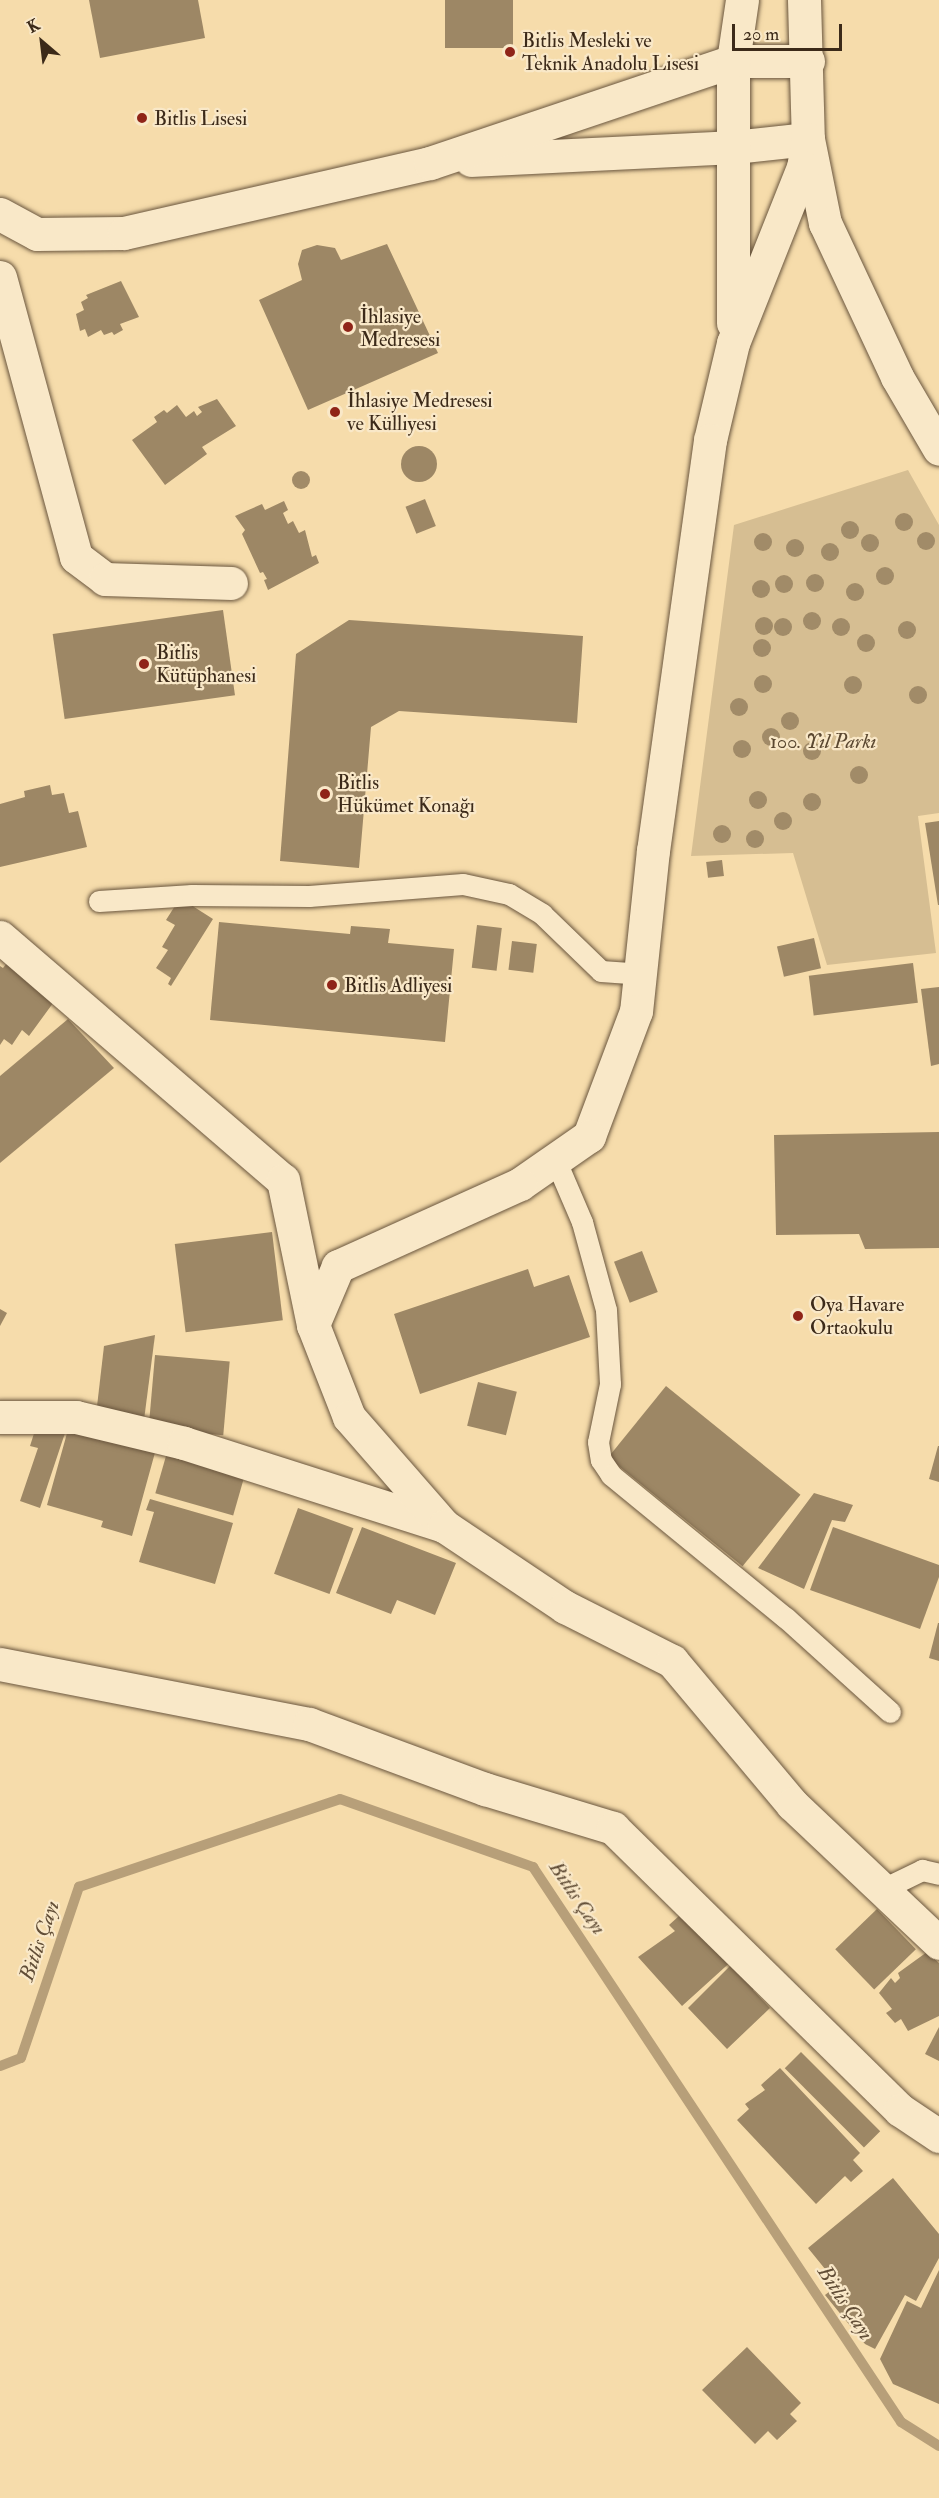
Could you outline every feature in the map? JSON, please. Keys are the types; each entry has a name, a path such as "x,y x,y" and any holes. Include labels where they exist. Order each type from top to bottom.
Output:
{"street":[{"path":"733,343 733,61 742,0"},
{"path":"313,1325 338,1266 520,1184 589,1136 636,1011 653,850 710,440 733,343 803,167 808,139 808,61 804,0"},
{"path":"0,213 37,234 124,233 430,162 733,61 808,61"},
{"path":"430,162 734,147 808,139"},
{"path":"808,139 825,222 897,377 936,439"},
{"path":"0,277 76,556 105,579 231,583"},
{"path":"0,937 283,1180 313,1325 349,1417 444,1526 565,1606 672,1661 792,1804 939,1943"},
{"path":"0,1417 76,1417 184,1443 444,1526"},
{"path":"0,1664 309,1724 485,1789 613,1828 900,2110 939,2136"}],"lane":[{"path":"99,902 192,895 309,896 463,884 509,894 542,914 601,971 640,974"},
{"path":"555,1160 582,1222 606,1310 610,1384 598,1443 601,1460 611,1475 786,1618 890,1712"},
{"path":"881,1890 922,1870 939,1874"}],"green space":[{"name":"100. Yıl Parkı","path":"908,470 939,525 939,813 918,816 936,953 827,965 793,853 691,856 734,525"}],"building":[{"path":"89,0 198,0 205,38 100,58"},
{"path":"445,0 513,0 513,48 445,48"},
{"name":"İhlasiye Medresesi","path":"387,244 438,353 308,410 259,300 302,280 298,264 302,250 317,245 335,248 341,260"},
{"path":"121,281 139,317 120,324 123,330 114,335 112,332 104,335 101,330 88,337 85,329 80,331 76,314 84,310 81,302 88,298 86,295"},
{"path":"217,399 236,426 202,447 207,454 165,485 132,440 157,422 154,417 164,410 167,413 177,405 186,417 194,411 197,416 202,412 198,407"},
{"path":"419,446 431,452 437,464 431,476 419,482 407,476 401,464 407,452"},
{"path":"425,499 436,526 416,534 406,507"},
{"path":"284,501 288,510 283,513 288,524 293,521 299,533 305,530 312,557 316,555 319,563 268,590 264,580 267,579 263,572 260,573 242,534 245,530 235,516 262,504 265,510"},
{"name":"Bitlis Kütüphanesi","path":"223,610 235,695 65,719 53,634"},
{"name":"Bitlis Hükümet Konağı","path":"349,620 583,636 577,723 399,711 371,727 359,868 280,861 296,654"},
{"path":"50,785 52,795 64,793 69,813 78,811 87,847 0,867 0,804 25,797 24,791"},
{"path":"939,821 939,905 938,905 925,823"},
{"path":"722,860 724,876 708,878 706,862"},
{"path":"180,898 213,919 171,986 168,984 171,978 156,968 168,950 162,947 175,925 166,920"},
{"name":"Bitlis Adliyesi","path":"219,922 350,934 351,926 390,929 388,943 454,949 445,1042 210,1020"},
{"path":"477,925 502,928 497,971 472,968"},
{"path":"814,938 821,968 784,977 777,947"},
{"path":"512,941 537,944 533,973 508,970"},
{"path":"7,963 56,999 29,1036 22,1030 12,1045 4,1039 0,1045 0,966 3,968"},
{"path":"913,963 918,1003 814,1015 809,976"},
{"path":"939,987 939,1064 931,1066 921,989"},
{"path":"68,1019 114,1068 0,1163 0,1076"},
{"path":"939,1132 939,1248 865,1249 859,1234 776,1235 774,1135"},
{"path":"272,1232 283,1320 186,1332 175,1244"},
{"path":"642,1251 658,1292 630,1303 614,1262"},
{"path":"528,1269 534,1287 569,1275 590,1337 420,1394 394,1314"},
{"path":"0,1309 7,1313 0,1326"},
{"path":"155,1335 144,1420 96,1415 104,1346"},
{"path":"155,1355 230,1362 223,1435 149,1429"},
{"path":"478,1382 517,1392 506,1435 467,1426"},
{"path":"666,1386 800,1495 743,1566 608,1457"},
{"path":"37,1424 65,1433 40,1508 20,1501 38,1448 30,1446"},
{"path":"69,1426 156,1449 132,1536 101,1527 103,1521 47,1505"},
{"path":"939,1446 939,1482 929,1479"},
{"path":"168,1449 246,1471 233,1516 155,1493"},
{"path":"814,1493 853,1505 845,1522 832,1520 804,1589 758,1568"},
{"path":"150,1499 233,1523 215,1584 139,1562 154,1512 146,1510"},
{"path":"298,1508 353,1528 330,1594 274,1574"},
{"path":"362,1527 456,1563 435,1615 397,1600 391,1614 336,1593"},
{"path":"833,1527 939,1565 939,1577 920,1629 810,1590"},
{"path":"939,1623 939,1661 929,1658"},
{"path":"689,1907 735,1958 682,2006 638,1957 675,1931 669,1925"},
{"path":"877,1909 916,1949 874,1990 835,1949"},
{"path":"927,1952 939,1963 939,2016 908,2031 901,2019 895,2023 886,2013 892,2009 879,1993 891,1978 895,1983 900,1978 898,1973"},
{"path":"735,1961 758,1984 753,1990 770,2008 727,2049 688,2008"},
{"path":"939,2027 939,2061 925,2054"},
{"path":"801,2052 880,2131 864,2147 785,2068"},
{"path":"780,2068 860,2153 853,2160 863,2171 851,2182 845,2176 816,2204 737,2120 749,2109 745,2104 765,2090 761,2085"},
{"path":"893,2178 939,2234 939,2258 916,2301 905,2295 875,2349 865,2344 825,2295 838,2285 808,2248"},
{"path":"939,2270 939,2404 893,2384 880,2359 907,2301 921,2308"},
{"path":"747,2347 801,2403 790,2414 797,2421 777,2440 768,2431 755,2444 702,2390"}],"waterway":[{"name":"Bitlis Çayı","path":"0,2066 21,2058 79,1887 340,1799 533,1867 901,2422 939,2446"}],"place":[{"name":"Bitlis Mesleki ve Teknik Anadolu Lisesi","path":"510,52"},
{"name":"Bitlis Lisesi","path":"142,118"},
{"name":"İhlasiye Medresesi","path":"348,327"},
{"name":"İhlasiye Medresesi ve Külliyesi","path":"335,412"},
{"name":"Bitlis Kütüphanesi","path":"144,664"},
{"name":"Bitlis Hükümet Konağı","path":"325,794"},
{"name":"Bitlis Adliyesi","path":"332,985"},
{"name":"Oya Havare Ortaokulu","path":"798,1316"}]}
